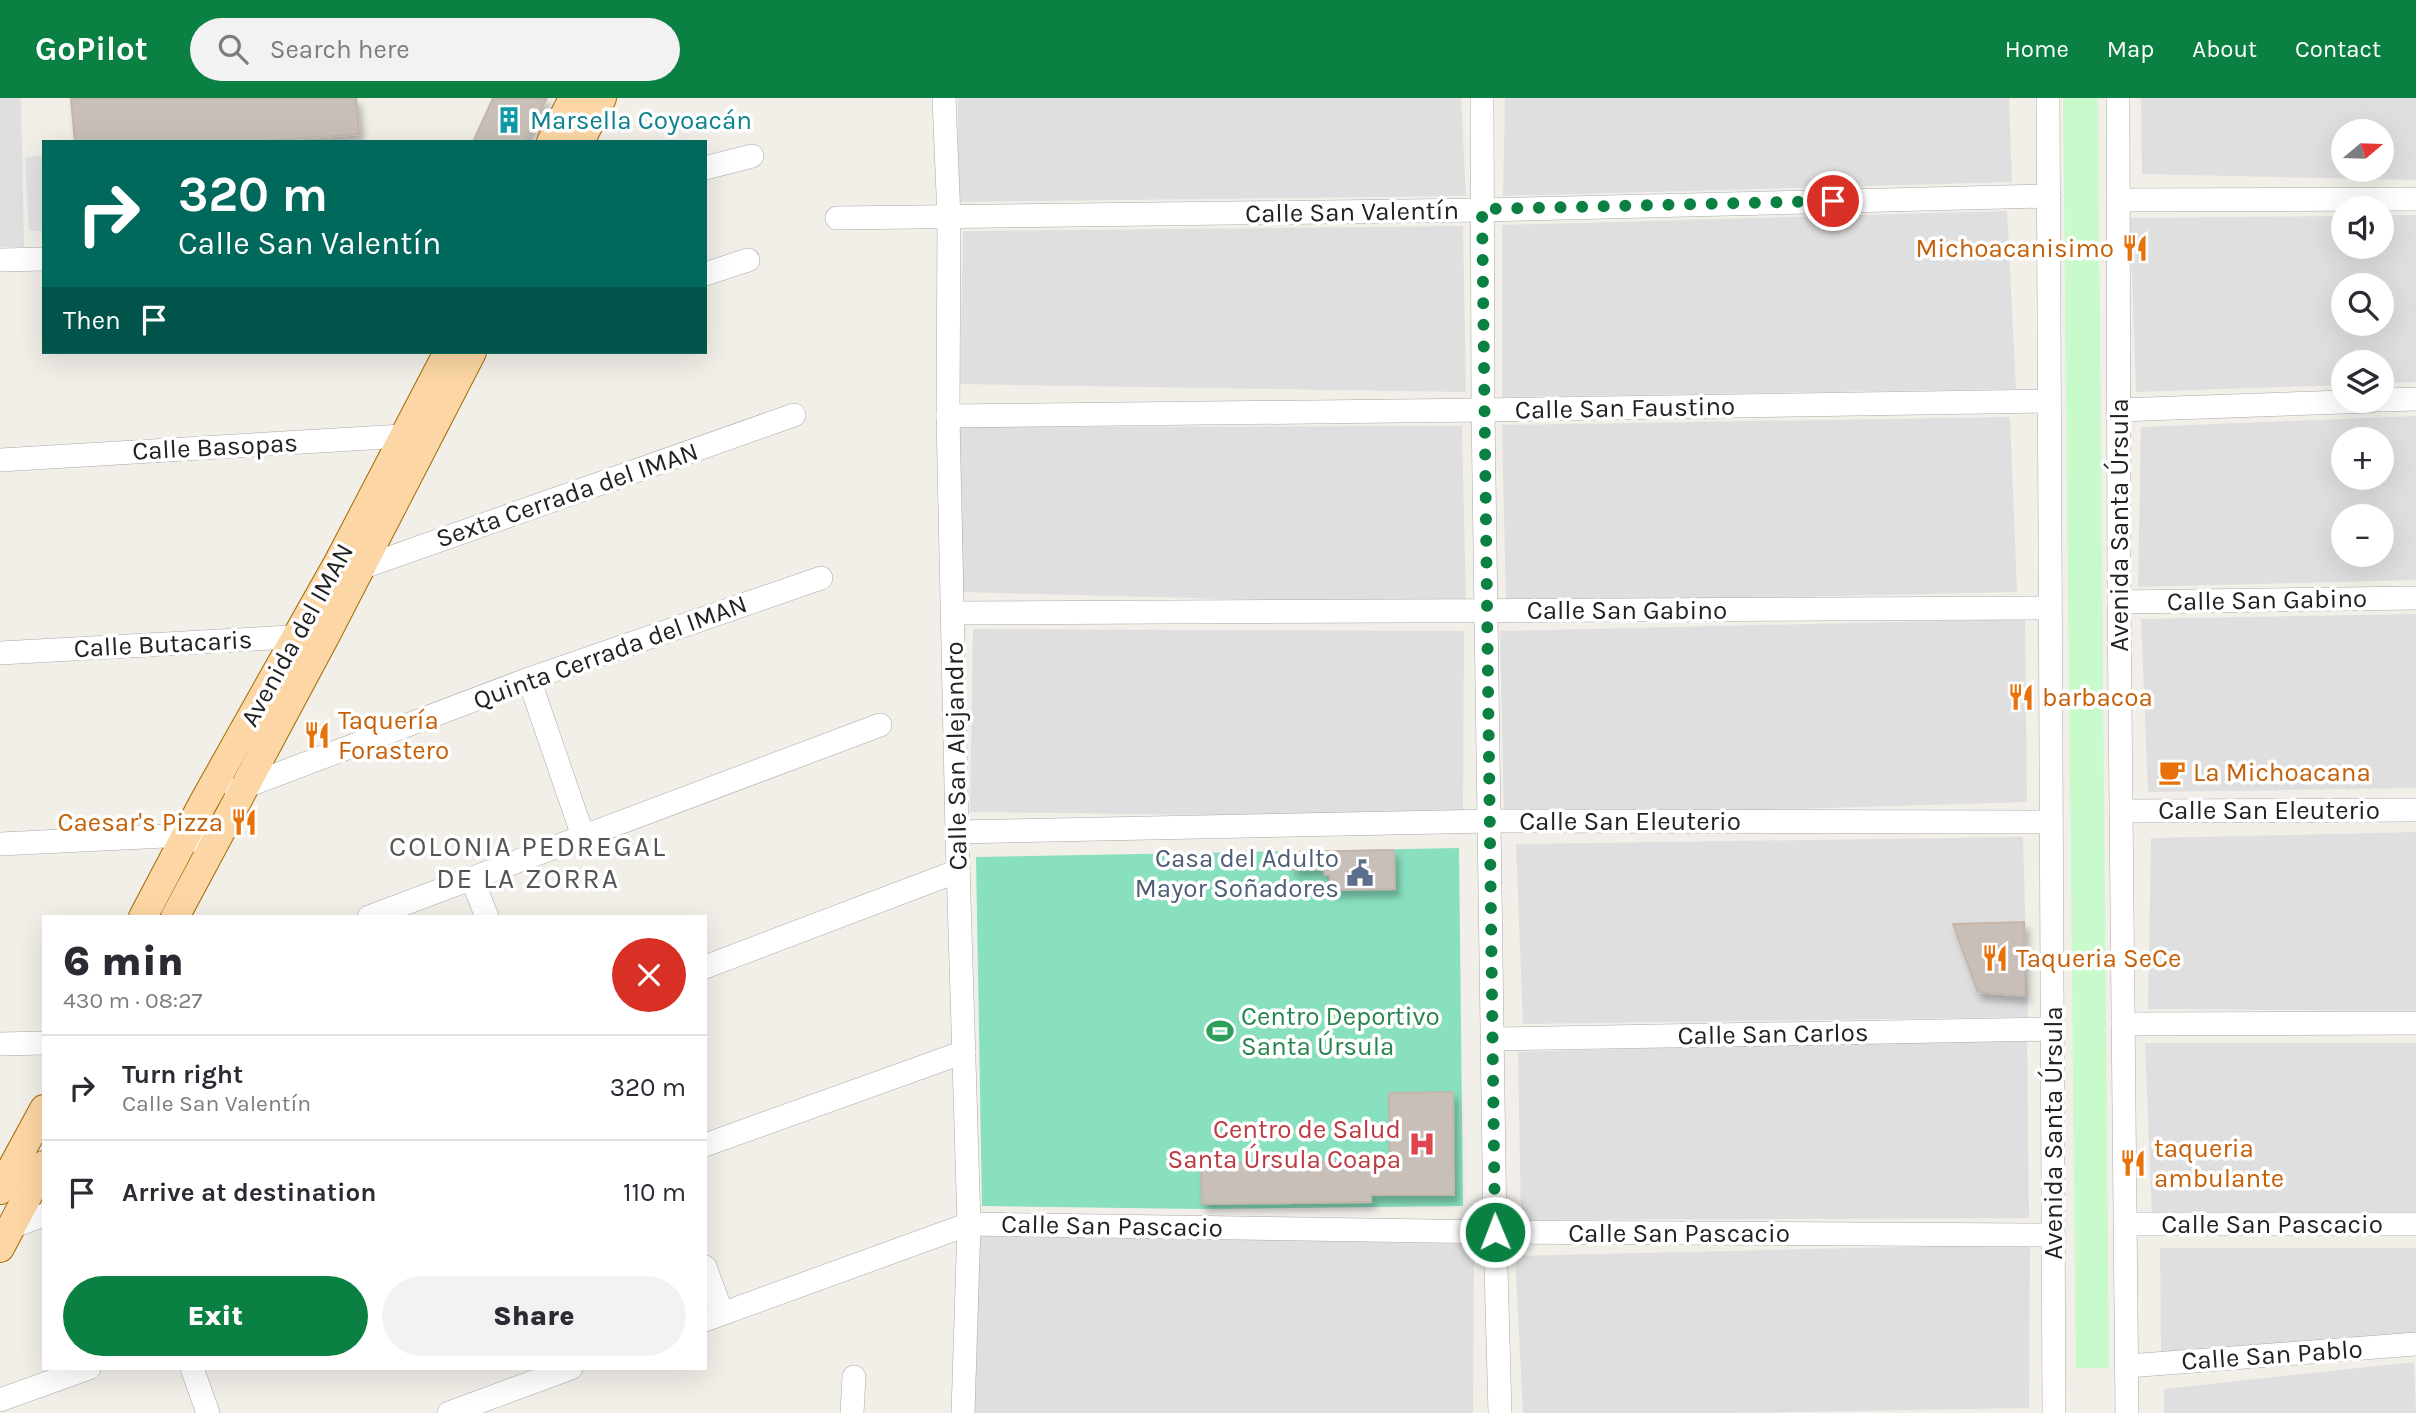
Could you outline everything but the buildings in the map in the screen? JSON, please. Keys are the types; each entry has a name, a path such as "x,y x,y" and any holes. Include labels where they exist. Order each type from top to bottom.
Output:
{"main road":[{"path":"552,140 573,98"},
{"path":"581,140 602,98"},
{"name":"Avenida del IMAN","path":"177,915 326,635 351,563 417,435 466,354"},
{"name":"Avenida del IMAN","path":"145,915 186,835 298,637 351,563"},
{"path":"0,1191 42,1113"},
{"path":"4,1235 42,1168"}],"street":[{"name":"Calle San Alejandro","path":"944,98 949,218 948,415 957,832 969,1224 963,1413"},
{"path":"1482,98 1483,410 1500,1413"},
{"name":"Avenida Santa Úrsula","path":"2048,98 2054,1413"},
{"name":"Avenida Santa Úrsula","path":"2118,98 2119,602 2127,1413"},
{"path":"707,167 752,156"},
{"name":"Calle San Valentín","path":"837,218 1482,209 2049,196"},
{"path":"2118,200 2416,199"},
{"path":"0,260 42,258"},
{"path":"707,273 748,260"},
{"path":"2394,400 2416,399"},
{"name":"Calle San Faustino","path":"948,415 2049,401"},
{"path":"2118,410 2331,402"},
{"name":"Sexta Cerrada del IMAN","path":"351,563 794,415"},
{"name":"Calle Basopas","path":"0,460 417,435"},
{"name":"Quinta Cerrada del IMAN","path":"204,803 529,679 821,578"},
{"name":"Calle San Gabino","path":"2119,602 2416,598"},
{"name":"Calle San Gabino","path":"953,613 2050,608"},
{"name":"Calle Butacaris","path":"0,653 326,635"},
{"path":"529,679 583,836"},
{"path":"374,915 880,725"},
{"name":"Calle San Eleuterio","path":"2122,811 2416,810"},
{"name":"Calle San Eleuterio","path":"957,832 1491,821 2051,822"},
{"path":"0,844 186,835 213,847"},
{"path":"707,966 958,871"},
{"path":"472,879 485,915"},
{"path":"2123,1024 2416,1023"},
{"name":"Calle San Carlos","path":"1493,1039 2053,1029"},
{"path":"0,1044 42,1043"},
{"path":"707,1144 964,1052"},
{"path":"4,1235 42,1215"},
{"name":"Calle San Pascacio","path":"2127,1224 2416,1223"},
{"path":"707,1278 714,1316 969,1224"},
{"name":"Calle San Pascacio","path":"969,1224 1495,1232 2053,1235"},
{"name":"Calle San Pablo","path":"2128,1366 2416,1344"},
{"path":"0,1400 83,1370"},
{"path":"193,1370 208,1413"},
{"path":"449,1413 566,1370"},
{"path":"852,1413 854,1377"}],"shaded area":[{"path":"0,98 21,98 24,247 0,247"},
{"path":"958,98 1461,98 1466,196 958,202"},
{"path":"1505,98 2009,98 2012,182 1503,196"},
{"path":"2141,98 2416,98 2416,180 2394,180 2394,119 2331,119 2331,178 2142,174"},
{"path":"42,156 42,231 29,231 25,157"},
{"path":"2007,211 2016,389 1502,397 1502,225"},
{"path":"2394,215 2416,215 2416,382 2394,383 2394,350 2331,350 2331,385 2136,392 2130,218 2331,216 2331,259 2394,259"},
{"path":"1463,226 1466,392 960,384 963,231"},
{"path":"2416,416 2416,580 2138,587 2141,427"},
{"path":"2010,417 2017,592 1506,603 1502,425"},
{"path":"1462,426 1466,605 961,592 957,427"},
{"path":"2416,614 2416,788 2148,792 2141,619"},
{"path":"2025,619 2027,802 1504,818 1500,631"},
{"path":"973,629 1464,631 1463,818 970,812"},
{"path":"2416,832 2416,1011 2148,1009 2151,838"},
{"path":"2023,837 2028,1017 1523,1024 1516,844"},
{"path":"2027,1038 2029,1218 1521,1220 1518,1052"},
{"path":"2145,1043 2416,1043 2416,1215 2152,1216"},
{"path":"977,1234 1474,1244 1473,1413 971,1413"},
{"path":"2030,1244 2029,1408 1523,1413 1515,1256"},
{"path":"2160,1248 2416,1248 2416,1336 2161,1354"},
{"path":"2414,1362 2416,1413 2164,1413 2164,1389"}],"green space":[{"path":"2063,98 2098,98 2109,1368 2076,1368"},
{"name":"Centro Deportivo Santa Úrsula","path":"1459,848 1463,1206 1200,1209 982,1206 976,857"}],"place":[{"name":"Marsella Coyoacán","path":"509,120"},
{"name":"Michoacanisimo","path":"2135,248"},
{"name":"barbacoa","path":"2021,697"},
{"name":"Taquería Forastero","path":"317,735"},
{"name":"La Michoacana","path":"2172,772"},
{"name":"Caesar's Pizza","path":"244,822"},
{"name":"Casa del Adulto Mayor Soñadores","path":"1360,873"},
{"name":"Taqueria SeCe","path":"1995,958"},
{"name":"Centro Deportivo Santa Úrsula","path":"1220,1031"},
{"name":"Centro de Salud Santa Úrsula Coapa","path":"1422,1144"},
{"name":"taqueria ambulante","path":"2133,1163"}],"district":[{"name":"COLONIA PEDREGAL DE LA ZORRA","path":"528,862"}],"route":[{"path":"1495,1232 1482,209 1833,201"}]}
